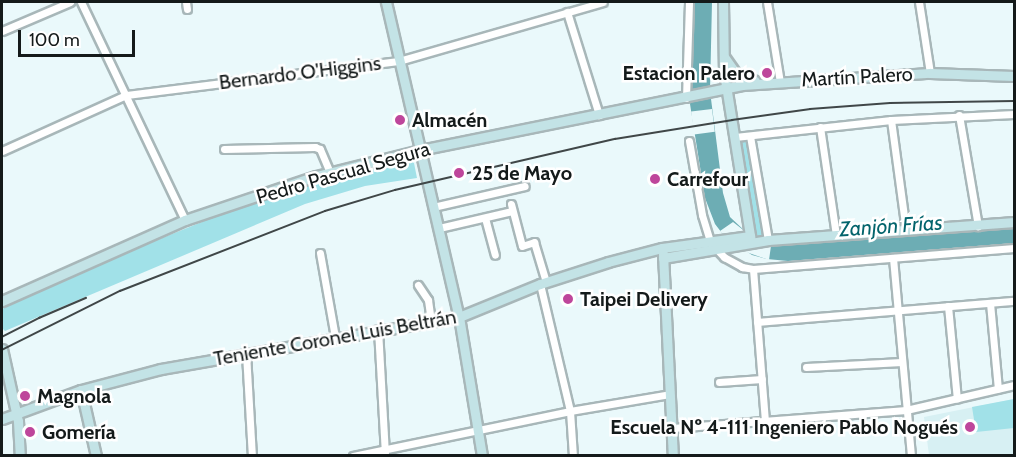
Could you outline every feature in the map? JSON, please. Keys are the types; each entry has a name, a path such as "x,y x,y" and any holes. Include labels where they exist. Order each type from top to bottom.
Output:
{"main road":[{"path":"386,2 459,317 482,456"},
{"path":"723,2 723,54 726,87 751,240"},
{"path":"723,54 736,74 763,83"},
{"name":"Martín Palero","path":"700,94 726,87 763,83 930,73 1014,76"},
{"name":"Pedro Pascual Segura","path":"2,301 185,220 330,172 420,150 700,94"},
{"path":"712,245 751,240 1014,222"},
{"path":"712,245 738,238 751,240"},
{"name":"Teniente Coronel Luis Beltrán","path":"2,420 16,412 81,390 161,369 378,329 459,317 543,283 663,252 712,245"},
{"path":"663,252 673,456"},
{"path":"2,350 16,412 20,456"},
{"path":"81,390 96,456"}],"street":[{"path":"2,31 70,2"},
{"path":"81,2 185,220"},
{"name":"Bernardo O'Higgins","path":"2,152 126,95 399,61 603,2"},
{"path":"688,97 689,2"},
{"path":"767,2 780,82"},
{"path":"919,2 930,73"},
{"path":"567,12 599,115"},
{"path":"735,138 891,120 1014,114"},
{"path":"959,115 978,226"},
{"path":"891,120 906,231"},
{"path":"820,127 836,235"},
{"path":"750,136 768,240"},
{"path":"689,141 702,215 712,245 732,262 753,269 1014,248"},
{"path":"224,149 315,147 320,149 330,172"},
{"path":"433,207 525,186"},
{"path":"439,228 485,218 511,207 522,246 534,242 570,411 573,456"},
{"path":"485,218 495,255"},
{"path":"320,253 335,337"},
{"path":"893,258 911,456"},
{"path":"753,269 765,421"},
{"path":"418,285 428,300 431,322"},
{"path":"757,322 1014,301"},
{"path":"990,303 998,389"},
{"path":"948,306 957,399"},
{"path":"378,329 385,452"},
{"path":"246,353 252,456"},
{"path":"806,367 902,362"},
{"path":"719,382 762,379"},
{"path":"672,429 906,410 1014,386"},
{"path":"353,456 385,452 478,429 570,411 670,394"}],"shaded area":[{"path":"694,2 712,2 710,91 723,193 730,217 747,233 772,246 1014,228 1014,243 788,261 752,255 725,237 715,224 705,198 690,104"},
{"path":"750,136 768,240 751,244 735,138"},
{"path":"404,158 414,163 417,178 365,186 305,204 5,331 2,328 2,309 115,257 244,205 309,183"},
{"name":"Escuela Nº 4-111 Ingeniero Pablo Nogués","path":"1014,399 1014,455 929,455 924,417"},
{"path":"1014,399 1014,428 976,432 972,407"}],"pier":[{"path":"712,109 715,132 694,134 691,112"},
{"path":"733,222 751,236 771,246 769,260 746,252 725,237 720,231"}],"tram line":[{"path":"2,350 120,291 325,211 395,190 615,139 732,120 810,109 890,103 1014,101"},
{"path":"2,337 86,298"}],"place":[{"name":"Estacion Palero","path":"767,73"},
{"name":"Almacén","path":"400,120"},
{"name":"25 de Mayo","path":"459,173"},
{"name":"Carrefour","path":"655,179"},
{"name":"Taipei Delivery","path":"568,299"},
{"name":"Magnola","path":"25,396"},
{"name":"Escuela Nº 4-111 Ingeniero Pablo Nogués","path":"970,427"},
{"name":"Gomería","path":"30,432"}],"water label":[{"name":"Zanjón Frías","path":"891,226"}]}
